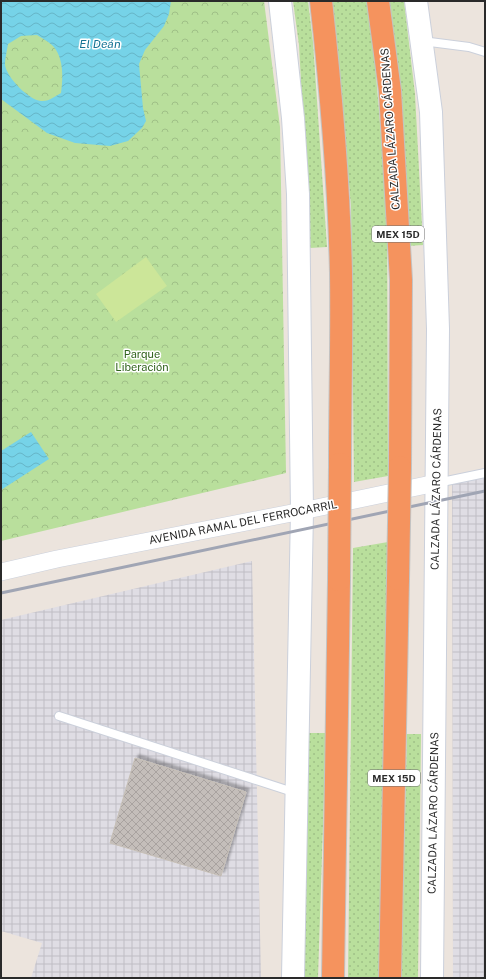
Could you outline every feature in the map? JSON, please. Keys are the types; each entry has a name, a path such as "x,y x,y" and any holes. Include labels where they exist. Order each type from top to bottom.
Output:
{"highway":[{"path":"321,1 328,60 337,173 341,274 340,580 333,978"},
{"name":"CALZADA LÁZARO CÁRDENAS","path":"378,1 390,91 401,280 400,467 390,978"}],"main road":[{"path":"280,1 293,118 298,194 302,511 293,978"},
{"name":"CALZADA LÁZARO CÁRDENAS","path":"416,1 431,112 438,313 432,978"}],"street":[{"name":"AVENIDA RAMAL DEL FERROCARRIL","path":"1,572 57,559 436,483"}],"lane":[{"path":"421,41 469,47 485,52"},
{"name":"AVENIDA RAMAL DEL FERROCARRIL","path":"436,483 485,474"},
{"path":"59,716 297,793"}],"shaded area":[{"path":"485,473 485,978 453,978 452,481"},
{"path":"252,561 261,978 31,978 42,943 1,931 1,620"}],"green space":[{"name":"Parque Liberación","path":"1,1 264,1 280,127 286,473 1,541"},
{"path":"293,1 308,1 313,42 327,247 310,248 299,45"},
{"path":"331,1 367,1 373,41 387,204 388,476 354,482 351,206"},
{"path":"386,1 404,1 415,94 423,245 408,246"},
{"path":"146,257 167,286 116,322 96,294"},
{"path":"388,542 382,978 348,978 353,548"},
{"path":"308,733 326,733 318,978 301,978"},
{"path":"407,734 421,734 418,978 401,978"}],"water":[{"name":"El Deán","path":"1,1 171,1 169,14 164,26 145,50 139,64 143,108 146,121 142,128 128,141 110,146 75,143 47,133 1,99","holes":["37,35 53,46 57,51 62,68 61,93 49,100 44,101 36,100 19,88 10,76 5,65 8,44 21,36"]},
{"path":"31,432 49,459 1,490 1,451"}],"building":[{"path":"135,758 246,792 221,876 110,843"}],"railway":[{"path":"1,593 485,491"}]}
